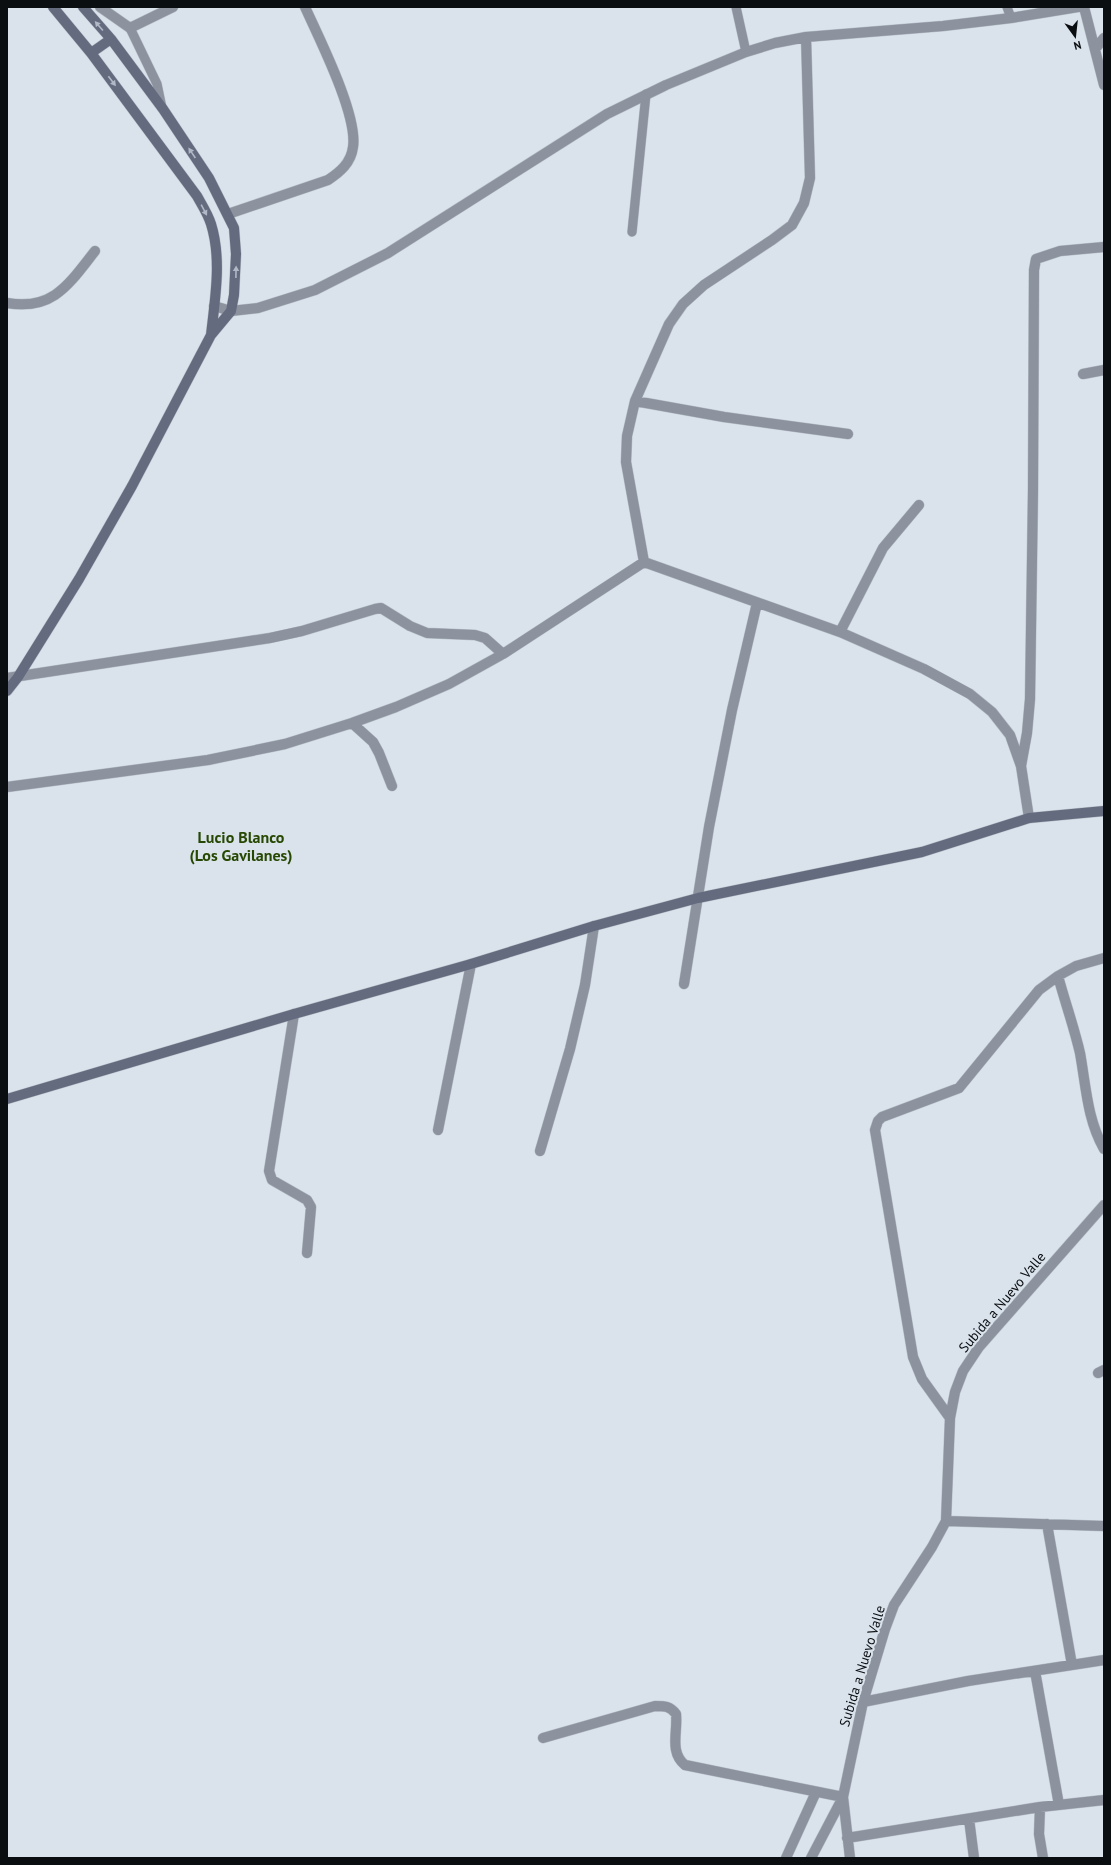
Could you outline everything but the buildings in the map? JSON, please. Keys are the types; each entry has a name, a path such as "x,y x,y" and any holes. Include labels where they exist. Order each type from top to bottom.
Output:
{"street":[{"path":"53,7 91,53 197,196 211,222 217,246 211,335"},
{"path":"7,691 18,677 79,579 132,486 211,335 231,311 236,276 234,228 209,178 163,109 111,39 83,7"},
{"path":"100,7 130,28 172,7"},
{"path":"228,214 328,180 342,171 353,148 352,129 344,99 330,63 304,7"},
{"path":"214,306 231,311 258,308 285,301 315,290 350,274 388,253 606,114 646,94 746,52 775,43 806,37 943,26 1011,18 1078,7"},
{"path":"1084,7 1104,85"},
{"path":"644,562 626,462 627,436 635,401 670,324 683,304 704,285 772,240 792,224 804,202 810,178 806,37"},
{"path":"1095,49 1104,38"},
{"path":"91,53 111,39"},
{"path":"1021,766 1027,733 1030,699 1034,270 1036,259 1049,254 1104,246"},
{"path":"7,303 35,304 52,298 67,287 95,251"},
{"path":"1083,374 1104,370"},
{"path":"635,401 724,417 848,434"},
{"path":"840,632 883,548 919,505"},
{"path":"644,562 840,632 924,669 970,694 992,712 1010,735 1021,766 1029,818"},
{"path":"7,787 208,760 285,744 352,723 396,707 449,684 503,654 644,562"},
{"path":"684,984 709,827 732,710 757,602"},
{"path":"7,678 270,638 302,631 381,608 410,626 427,633 474,635 485,638 503,654"},
{"path":"352,723 373,742 379,752 392,786"},
{"path":"7,1099 294,1014 471,964 594,926 698,898 922,852 1029,818 1104,811"},
{"path":"540,1151 570,1049 585,985 594,926"},
{"path":"950,1418 922,1379 913,1357 875,1130 878,1121 882,1117 959,1088 1039,990 1058,976 1076,966 1104,958"},
{"path":"438,1130 471,964"},
{"path":"1058,976 1067,1011 1074,1029 1088,1106 1094,1128 1104,1149"},
{"path":"294,1014 269,1171 272,1180 282,1188 307,1200 311,1207 306,1253"},
{"name":"Subida a Nuevo Valle","path":"811,1858 842,1797 863,1702 885,1629 894,1605 932,1547 946,1521 950,1418 955,1392 964,1371 980,1347 1104,1205"},
{"path":"946,1521 1104,1526"},
{"path":"1047,1524 1072,1665"},
{"path":"863,1702 968,1681 1104,1660"},
{"path":"1035,1671 1059,1804"},
{"path":"543,1738 655,1706 666,1706 672,1709 676,1714 675,1751 678,1760 685,1765 842,1797 850,1858"},
{"path":"786,1858 816,1792"},
{"path":"847,1838 1059,1804 1104,1800"},
{"path":"1040,1807 1039,1834 1043,1858"},
{"path":"969,1819 974,1858"}],"lane":[{"path":"736,7 746,52"},
{"path":"1007,7 1011,18"},
{"path":"130,28 157,84 163,109"},
{"path":"632,232 646,94"}],"district":[{"name":"Lucio Blanco (Los Gavilanes)","path":"241,846"}]}
